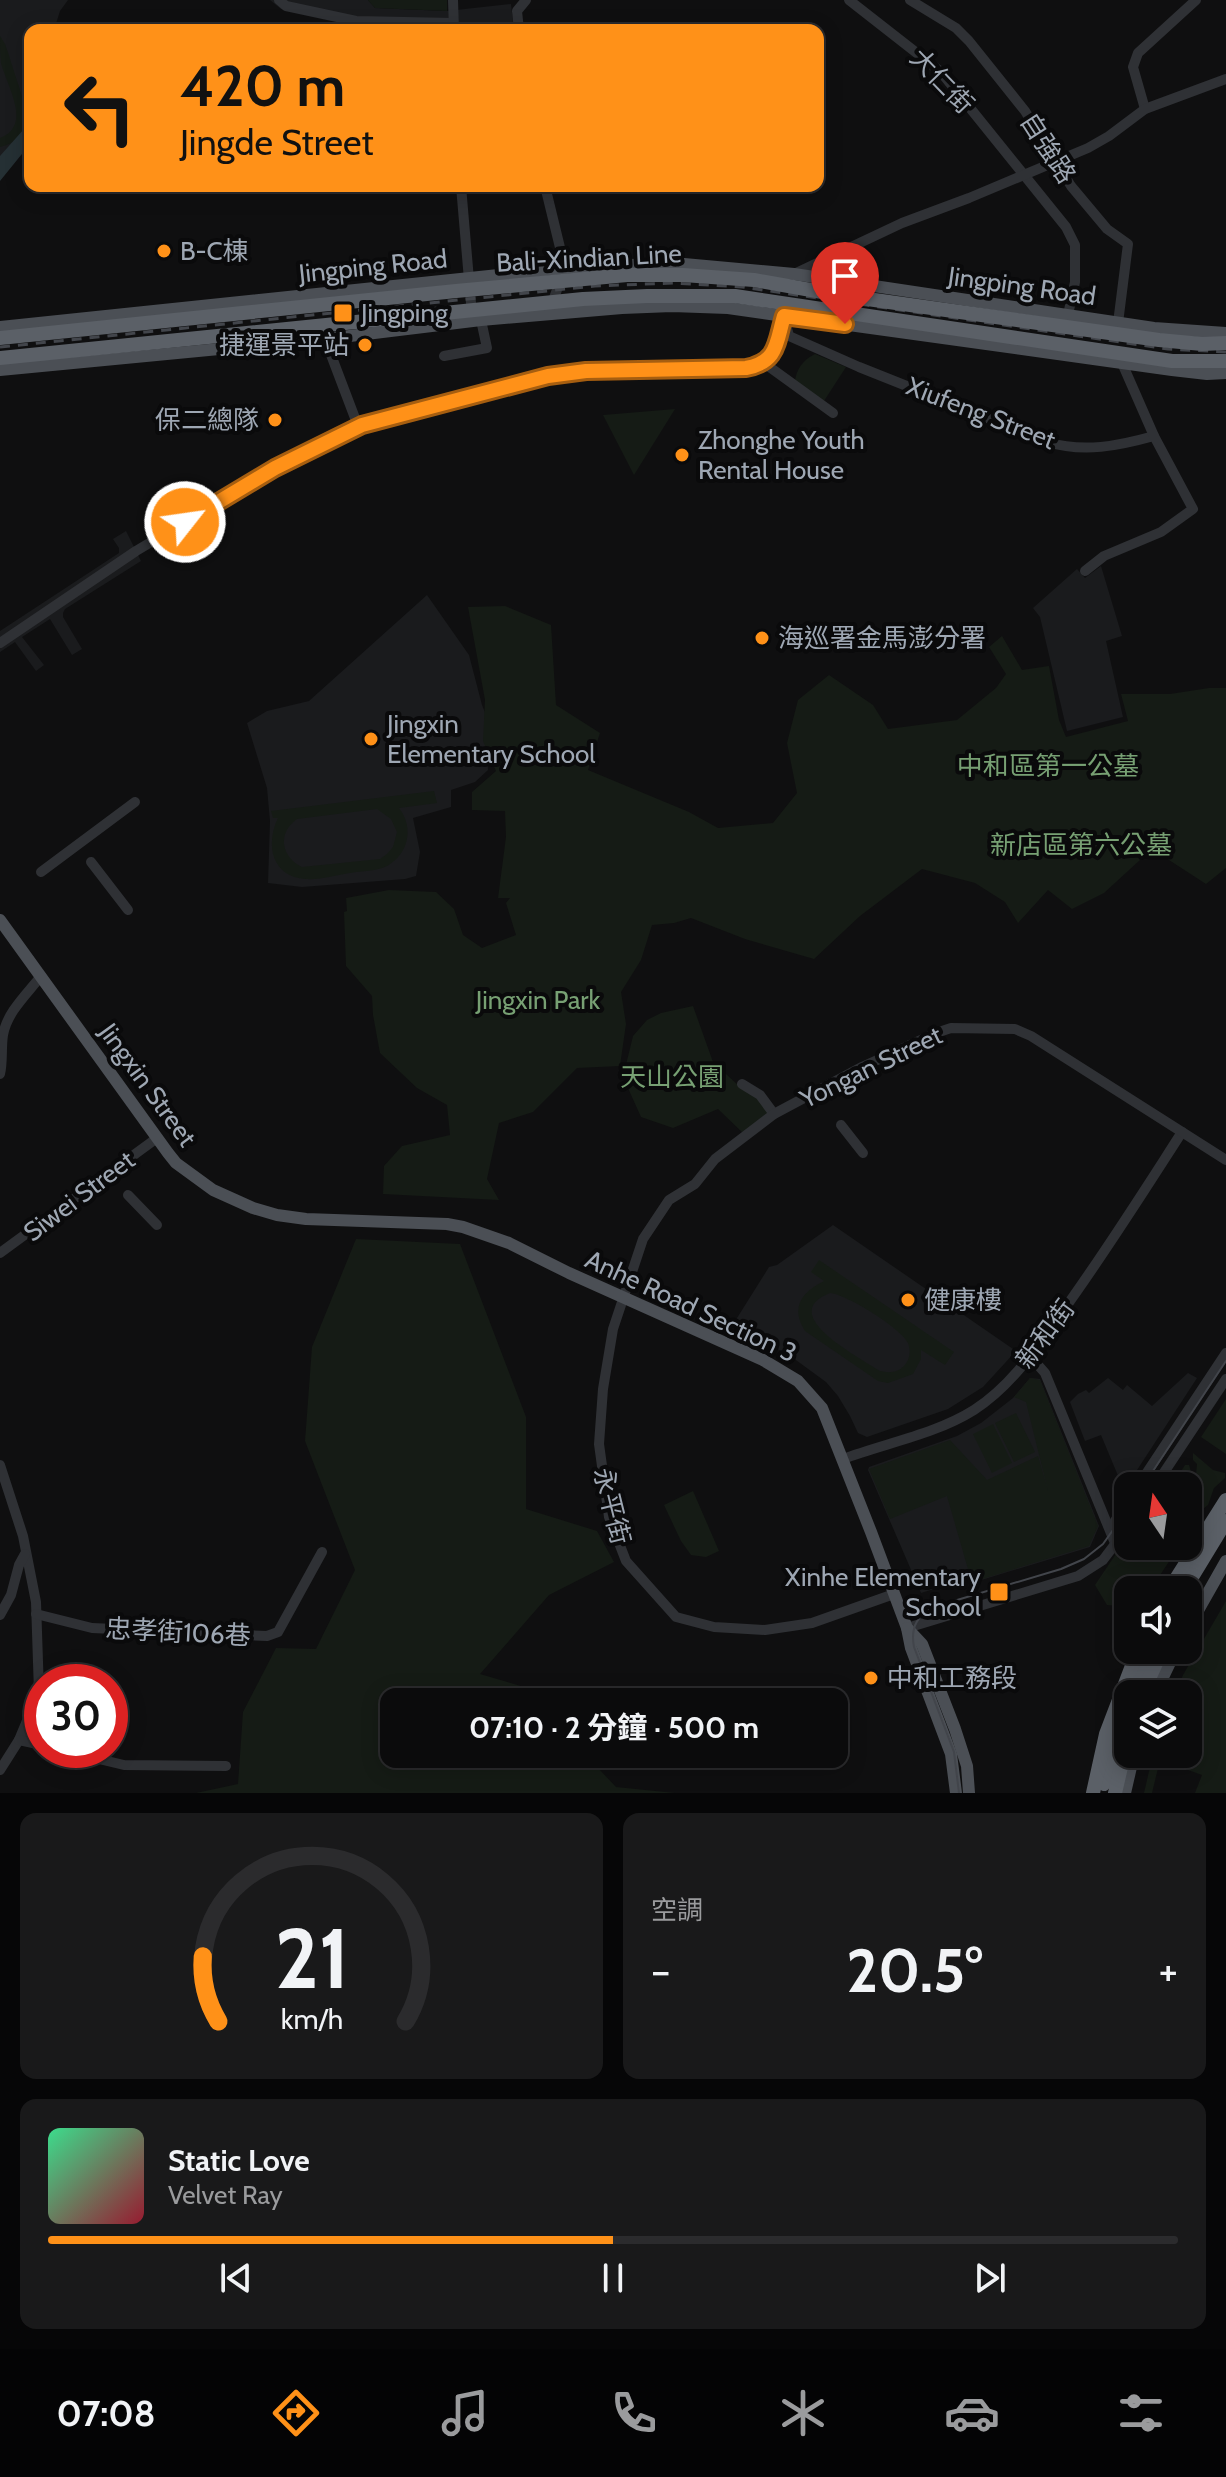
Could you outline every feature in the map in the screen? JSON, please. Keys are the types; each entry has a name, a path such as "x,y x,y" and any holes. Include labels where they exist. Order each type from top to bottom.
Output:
{"highway":[{"name":"Bali-Xindian Line","path":"0,338 627,275 683,275 754,280 1159,340 1226,343"},
{"name":"Bali-Xindian Line","path":"0,358 583,299 735,296 1172,361 1226,361"},
{"path":"1175,1576 1226,1500"},
{"path":"1198,1576 1226,1521"},
{"path":"1200,1576 1226,1537"},
{"path":"1093,1793 1106,1734 1130,1664"},
{"path":"1102,1793 1114,1752"},
{"path":"1115,1793 1121,1768"}],"main road":[{"name":"Jingping Road","path":"0,327 565,268 673,263 794,274 1118,323 1226,333"},
{"path":"0,370 325,339 477,320 672,306 728,308 1122,363 1207,374 1226,373"},
{"name":"Jingxin Street","path":"0,920 176,1163 213,1190 277,1215 306,1219 447,1224"},
{"name":"Anhe Road Section 3","path":"447,1224 509,1243 763,1360 798,1381 822,1408 843,1459 951,1754 956,1793"},
{"path":"1173,1576 1226,1492"},
{"path":"1202,1603 1226,1561"},
{"name":"Anhe Road Section 3","path":"907,1628 922,1644 955,1729 967,1766 969,1793"},
{"path":"1086,1793 1109,1708 1129,1664"},
{"path":"1125,1793 1131,1768"}],"street":[{"path":"279,0 286,6 356,21 415,24"},
{"path":"453,0 454,24"},
{"path":"518,24 517,11 526,0"},
{"name":"大仁街","path":"849,0 941,72 1066,227 1075,245 1075,282 1068,315"},
{"name":"自強路","path":"910,0 944,19 969,41 1025,111 1071,186 1107,229 1128,244 1118,323"},
{"path":"1145,109 1133,67 1138,53 1196,0"},
{"path":"794,274 902,223 1088,148 1145,109 1226,79"},
{"path":"444,356 487,348 477,320 470,278 462,192"},
{"path":"546,192 565,268 547,315"},
{"path":"0,643 136,551 275,468 358,426 548,376 586,371 746,368 764,363 773,354 784,316"},
{"name":"Xiufeng Street","path":"784,316 789,336 1047,442 1079,448 1114,447 1154,436"},
{"path":"325,339 358,426"},
{"path":"764,363 833,413"},
{"path":"1085,571 1104,556 1161,532 1193,509 1154,436 1122,363"},
{"path":"41,872 135,802"},
{"path":"91,862 128,910"},
{"path":"0,1074 3,1037 9,1017 41,976"},
{"name":"Yongan Street","path":"622,1297 643,1239 669,1200 695,1184 715,1159 774,1114 862,1067 951,1028 1015,1029 1031,1036 1226,1160"},
{"path":"742,1084 760,1095 774,1114"},
{"path":"841,1125 863,1153"},
{"name":"新和街","path":"843,1459 950,1422 973,1411 1010,1380 1115,1236 1182,1132"},
{"name":"Siwei Street","path":"0,1253 157,1138"},
{"path":"128,1195 157,1225"},
{"name":"永平街","path":"622,1297 613,1329 599,1423 599,1459 609,1517 626,1561 676,1617 714,1627 765,1630 812,1623 894,1594"},
{"path":"1147,1472 1226,1353"},
{"path":"1030,1356 1045,1373 1114,1541"},
{"path":"1164,1472 1226,1379"},
{"path":"0,1465 23,1536 36,1602 39,1692 19,1740 0,1770"},
{"path":"907,1628 1078,1576 1103,1560 1114,1544"},
{"name":"忠孝街106巷","path":"36,1614 92,1628 267,1636 278,1632 322,1552"},
{"path":"0,1615 11,1595 25,1554"},
{"path":"19,1740 24,1741"},
{"path":"128,1765 226,1766"}],"shaded area":[{"path":"0,0 68,0 56,24 24,24 24,135 0,162"},
{"path":"270,0 368,0 375,8 447,11 511,4 513,22 349,24 281,9"},
{"path":"24,129 24,151 0,181 0,156"},
{"path":"126,531 141,561 63,613 82,649 72,655 50,619 22,637 44,665 36,671 15,642 0,652 0,631 119,553 113,539"},
{"path":"1101,566 1122,636 1106,641 1123,717 1067,731 1040,617 1033,608 1077,569 1085,578"},
{"name":"Jingxin Elementary School","path":"427,595 469,655 482,705 494,735 487,743 488,770 475,782 451,790 451,807 413,818 420,852 416,876 302,887 268,883 270,821 267,788 247,723 267,711 309,701"},
{"path":"833,1225 1016,1351 983,1387 948,1409 867,1437 858,1433 838,1396 826,1382 789,1355 732,1326 769,1267 777,1265"},
{"path":"1188,1373 1197,1378 1136,1472 1116,1472 1101,1435 1085,1441 1070,1402 1086,1390 1089,1393 1108,1378 1123,1390 1127,1385 1152,1406"},
{"path":"1030,1378 1040,1379 1099,1526 1090,1547 978,1581 975,1576 921,1593 869,1467 957,1436 981,1423 1013,1398"}],"green space":[{"path":"368,0 447,0 447,11 375,8"},
{"path":"0,36 22,97 24,131 11,143 0,147 0,138 10,132 16,115 1,63"},
{"path":"815,354 846,367 824,401 795,383 801,366"},
{"path":"675,409 634,475 603,415"},
{"path":"505,606 551,625 556,705 600,733 588,770 689,812 718,828 773,823 797,793 787,743 798,700 829,675 873,705 888,729 957,720 996,688 1006,674 989,647 1002,636 1022,670 1049,666 1059,720 1066,737 1128,721 1121,694 1170,694 1226,688 1226,868 1206,884 1152,849 1104,893 1072,909 1048,890 1018,923 1005,902 975,883 922,869 860,916 814,959 745,939 691,918 652,925 641,960 621,992 626,1024 620,1066 577,1068 533,1112 499,1123 487,1179 499,1200 383,1194 384,1166 402,1146 450,1135 447,1105 417,1088 380,1053 372,996 346,966 346,898 389,890 436,892 454,909 463,935 482,948 516,935 506,903 510,898 498,898 506,837 505,811 472,810 472,792 496,771 483,741 485,700 468,607"},
{"path":"434,791 437,803 399,808 407,823 407,840 400,855 387,866 311,879 285,872 274,858 272,839 278,818 273,818 271,811","holes":["377,809 391,819 397,832 393,847 380,859 302,867 290,857 284,844 286,831 297,819"]},
{"name":"天山公園","path":"693,1006 713,1062 739,1086 755,1093 769,1115 743,1133 718,1109 673,1128 641,1117 623,1077 633,1036 647,1020 661,1013"},
{"path":"356,1239 460,1244 526,1417 526,1509 597,1531 614,1562 549,1595 480,1674 528,1688 380,1688 380,1768 598,1768 616,1787 675,1793 196,1793 238,1784 243,1712 276,1648 316,1649 355,1570 305,1441 312,1347"},
{"path":"819,1260 954,1352 945,1365 921,1350 921,1359 913,1374 888,1383 878,1381 805,1331 799,1315 801,1301 804,1295 824,1281 811,1272","holes":["830,1293 872,1313 903,1337 910,1352 904,1366 893,1372 880,1371 826,1335 812,1312 815,1302"]},
{"path":"1030,1378 1040,1380 1098,1526 1089,1546 979,1580 976,1574 970,1576 947,1496 890,1519 869,1469 950,1440 987,1480 1038,1456 1048,1491 1026,1402 1014,1397"},
{"path":"1226,1399 1226,1454 1201,1437"},
{"path":"1016,1413 1035,1452 1014,1462 995,1423"},
{"path":"993,1424 1012,1463 992,1473 973,1434"},
{"path":"1193,1453 1213,1470 1225,1473 1225,1478 1214,1488 1208,1505 1202,1510 1202,1472 1196,1472 1197,1464"},
{"path":"1185,1465 1189,1465 1191,1472 1181,1472"},
{"path":"693,1491 719,1551 706,1557 691,1555 664,1505"},
{"path":"1114,1557 1114,1560 1170,1560 1159,1576 1114,1576 1114,1606 1107,1605 1095,1585"},
{"path":"1226,1601 1226,1793 1195,1793 1202,1775 1182,1768 1202,1768 1202,1680 1181,1680 1189,1664 1202,1664 1202,1642"},
{"path":"1150,1768 1158,1768 1152,1793 1144,1793"}],"tram line":[{"path":"1152,1472 1226,1361"},
{"path":"959,1793 954,1752 914,1647 913,1633 917,1622 937,1606 1061,1569 1084,1559 1103,1544 1114,1529"}],"railway":[{"path":"0,347 595,286 674,283 742,287 1168,349 1226,352"}],"place":[{"name":"B-C棟","path":"164,251"},
{"name":"Jingping","path":"343,313"},
{"name":"捷運景平站","path":"365,345"},
{"name":"保二總隊","path":"275,420"},
{"name":"Zhonghe Youth Rental House","path":"682,455"},
{"name":"海巡署金馬澎分署","path":"762,638"},
{"name":"Jingxin Elementary School","path":"371,739"},
{"name":"健康樓","path":"908,1300"},
{"name":"Xinhe Elementary School","path":"999,1592"},
{"name":"中和工務段","path":"871,1678"}],"route":[{"path":"185,522 275,468 362,425 548,376 586,371 746,368 762,365 773,354 784,316 845,324"}],"park label":[{"name":"中和區第一公墓","path":"1048,766"},
{"name":"新店區第六公墓","path":"1081,845"},
{"name":"Jingxin Park","path":"538,1000"}]}
